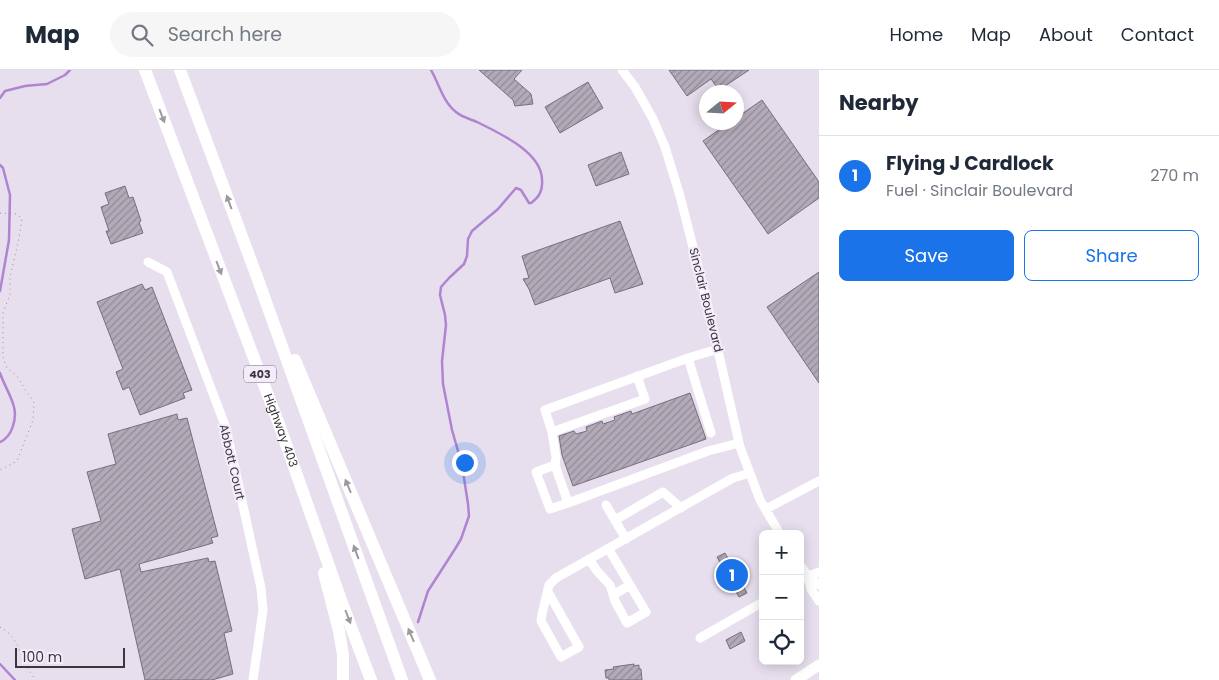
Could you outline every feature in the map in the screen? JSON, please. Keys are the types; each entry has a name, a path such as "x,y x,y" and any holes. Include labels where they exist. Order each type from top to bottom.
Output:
{"highway":[{"name":"Highway 403","path":"145,70 280,427 342,604 371,680"},
{"name":"403","path":"180,70 257,277 402,680"},
{"path":"257,277 270,301 430,680"},
{"path":"280,427 281,446 318,554 339,631 343,655 343,680"}],"main road":[{"path":"796,680 819,665"}],"street":[{"name":"Sinclair Boulevard","path":"622,70 640,95 665,147 680,196 706,298 739,443 760,500 778,530"},
{"name":"Abbott Court","path":"148,262 167,272 226,428 263,610 253,680"},
{"path":"568,503 555,466 556,457 552,432 545,410 718,349"},
{"path":"688,358 711,433"},
{"path":"552,432 645,399 637,376"},
{"path":"555,466 536,472 550,509 708,451 739,443"},
{"path":"548,592 579,647 561,657 541,621 549,585 556,578 733,478 750,473"},
{"path":"766,509 819,481"},
{"path":"615,520 663,492 680,508"},
{"path":"606,505 626,539"},
{"path":"589,559 610,585 627,622 646,612 608,548"},
{"path":"804,578 819,572"},
{"path":"804,578 819,585"},
{"path":"804,578 819,601"},
{"path":"613,595 630,585"},
{"path":"700,638 759,604"}],"path":[{"path":"0,213 17,214 22,219 10,277 10,295 3,312 4,357 7,368 18,376 34,402 33,420 17,461 0,470"},
{"path":"0,627 9,632 35,680"}],"building":[{"path":"479,70 522,70 514,79 531,94 533,104 515,106 513,100"},
{"path":"669,70 749,70 726,85 715,85 711,79 703,85 699,85 699,88 687,96"},
{"path":"588,82 603,108 560,133 545,107"},
{"path":"762,100 819,182 819,198 768,234 703,141 719,130 744,130 744,112"},
{"path":"621,152 629,174 596,186 588,165"},
{"path":"125,186 129,198 133,197 143,233 111,244 101,207 109,204 105,193"},
{"path":"620,221 643,284 615,293 610,278 535,305 523,279 529,278 522,256"},
{"path":"819,272 819,383 767,307"},
{"path":"142,284 145,290 152,287 192,390 183,393 185,398 140,415 129,387 123,390 116,372 123,369 97,302"},
{"path":"690,393 706,439 573,486 562,455 559,436 574,431 576,434 587,431 586,427 602,421 603,424 615,420 614,417 631,411 632,414"},
{"path":"177,414 178,420 187,418 218,536 211,538 213,543 139,564 141,572 208,558 209,562 215,561 232,631 224,633 233,674 212,680 145,680 120,569 85,579 72,529 101,521 87,472 116,464 108,434"},
{"path":"725,553 747,593 739,597 717,557"},
{"path":"741,632 745,641 730,649 726,640"},
{"path":"634,664 634,666 639,665 639,669 641,669 642,680 609,680 609,678 606,678 605,670"}],"waterway":[{"path":"0,98 5,91 25,86 47,84 65,75 70,70"},
{"path":"418,622 428,591 461,539 469,516 462,465 452,430 443,384 442,361 446,325 440,295 441,287 464,264 467,256 468,239 472,231 498,209 516,188 521,190 529,203 531,203 540,193 542,187 540,170 527,152 507,138 456,112 444,98 431,70"},
{"path":"0,165 3,168 10,195 9,240 0,291"},
{"path":"0,373 15,412 13,427 8,436 0,442"},
{"path":"0,664 15,680"}],"place":[{"name":"Flying J Cardlock","path":"732,575"}]}
